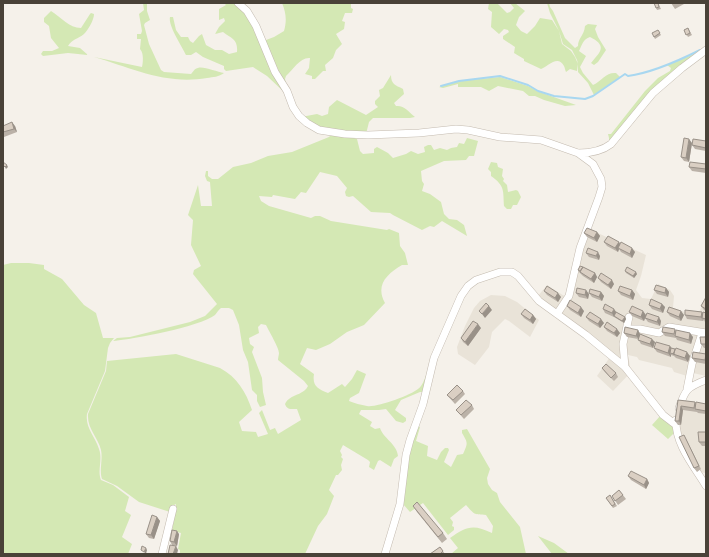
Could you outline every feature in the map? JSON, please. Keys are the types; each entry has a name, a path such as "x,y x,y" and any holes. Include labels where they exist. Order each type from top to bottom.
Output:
{"street":[{"path":"238,3 252,17 273,67 287,91 293,107 299,116 319,130 345,134 368,135 419,133 456,129 468,130 500,137 542,140 578,153 593,164 601,179 602,187 580,248 569,296 557,314"},
{"path":"578,153 598,150 611,144 653,93 706,50"},
{"path":"385,554 400,504 406,455 423,404 434,358 461,296 468,286 476,280 500,272 512,272 523,281 539,301 625,367 663,415 676,425"},
{"path":"625,367 623,344 629,317"},
{"path":"627,329 640,329 659,333 669,327 704,333 692,364 687,389 675,421 679,440 696,472 706,486"},
{"path":"687,389 706,380"},
{"path":"162,554 173,509"}],"shaded area":[{"path":"589,229 646,255 636,290 642,298 651,299 658,284 670,290 674,296 673,308 685,312 699,312 706,298 706,376 693,373 687,376 674,372 672,368 639,360 637,357 628,355 631,372 613,391 597,376 612,354 538,296 547,285 569,299"},
{"path":"491,295 505,296 517,302 539,320 530,337 505,319 492,332 489,347 475,365 458,354 457,347 474,308 480,301"},
{"path":"680,404 706,407 706,473 697,472 677,425"}],"green space":[{"path":"143,3 147,3 147,11 150,20 144,25 149,44 161,70 164,72 191,74 196,69 207,68 224,73 218,76 192,80 177,79 149,74 94,57 142,67 143,55 140,49 141,39 137,39 137,34 141,34 142,31 139,14 144,10"},
{"path":"224,3 236,3 246,12 285,93 267,76 253,67 226,71 224,66 203,57 196,52 191,55 186,55 173,31 170,17 173,17 176,30 181,37 188,37 193,43 202,34 206,45 215,50 222,50 229,54 237,52 236,44 232,38 223,32 215,34 225,21 224,18 219,20 219,9 226,5"},
{"path":"282,3 351,3 351,8 353,9 352,13 345,13 342,21 345,22 344,29 336,34 342,44 336,50 333,58 325,65 326,71 323,71 315,79 312,79 312,76 305,74 309,68 310,58 306,58 297,64 286,76 285,79 287,88 263,38 266,40 284,31 286,17"},
{"path":"489,3 497,3 507,13 514,8 510,3 515,3 525,11 519,17 516,25 521,31 527,34 540,18 552,20 559,31 562,44 571,51 575,57 578,64 577,71 570,69 566,72 564,66 559,61 552,62 541,69 524,61 524,59 514,53 515,47 503,39 503,36 509,32 508,30 504,29 499,34 491,27 492,12 488,9"},
{"path":"547,3 549,3 565,38 575,48 578,46 585,26 588,24 597,25 595,29 606,50 598,62 594,65 591,63 601,49 601,46 596,40 590,37 588,38 584,41 579,51 586,56 580,67 593,85 609,74 616,73 620,77 594,95 588,83 578,72 577,60 572,50 563,44"},
{"path":"51,11 77,28 81,28 91,13 94,14 92,22 86,32 71,42 68,46 80,48 88,55 68,53 43,56 41,54 43,51 52,51 59,48 51,38 49,26 44,22 44,18"},
{"path":"699,52 687,62 609,142 608,134 611,134 645,91 658,78 670,71 671,68 667,65"},
{"path":"391,75 393,82 403,89 404,94 394,103 396,106 406,109 415,117 373,118 369,122 366,134 326,131 301,117 317,114 322,116 328,114 329,107 337,100 366,115 378,107 375,104 375,101 380,96 379,90 383,88"},
{"path":"500,77 528,86 537,91 576,105 565,106 535,96 529,96 523,91 498,86 489,91 481,87 458,87 458,84 443,88 439,87 459,81"},
{"path":"331,135 357,139 360,151 363,154 374,153 374,149 377,147 388,153 393,158 411,151 418,154 425,152 424,147 428,145 431,145 434,150 440,148 447,150 457,147 459,143 464,144 467,138 478,141 474,156 469,156 466,160 444,161 421,171 422,181 424,184 422,191 430,194 441,202 444,214 449,219 457,220 464,225 467,236 442,221 434,227 430,226 422,230 390,213 371,212 353,196 346,196 345,192 347,188 337,176 320,172 306,193 301,192 295,199 273,195 272,197 259,196 261,201 269,206 311,218 320,216 331,221 387,230 389,229 399,233 400,246 405,253 408,265 402,265 387,276 382,285 381,291 385,303 364,325 347,332 330,344 316,350 307,348 300,364 314,374 316,386 328,393 342,384 345,387 357,370 366,374 359,393 350,398 349,401 367,406 385,403 414,392 420,388 428,370 422,403 422,392 401,400 395,410 406,418 406,421 403,423 396,421 386,409 361,410 359,414 372,422 370,426 375,429 380,428 395,448 398,456 394,459 391,467 380,460 378,461 374,470 369,467 370,462 368,460 343,445 340,451 343,459 341,465 342,470 338,475 336,475 329,490 334,496 327,514 318,526 305,554 180,554 180,550 178,549 181,533 172,531 176,504 172,506 170,512 139,502 117,486 102,479 101,450 89,424 88,414 106,371 107,361 176,354 220,368 236,380 247,397 252,410 239,422 242,431 256,432 258,437 268,434 259,413 262,410 270,430 275,428 278,434 301,420 297,409 288,408 285,404 288,399 304,391 308,386 278,360 279,351 276,344 266,325 261,324 258,327 259,333 249,338 250,344 254,347 252,352 262,378 266,405 260,407 257,401 257,395 252,390 248,362 243,350 239,325 233,310 229,308 221,308 215,315 207,319 181,328 136,338 113,341 117,338 130,337 190,322 205,316 217,304 193,274 194,270 201,266 191,245 193,220 188,215 198,185 201,206 212,206 210,182 207,181 205,176 206,171 208,171 208,176 212,179 218,179 233,167 251,163 268,156 292,152"},
{"path":"491,162 497,163 498,167 503,169 503,181 507,185 508,192 516,190 521,197 517,205 513,205 511,209 507,209 504,206 504,196 501,186 491,176 491,172 488,169"},
{"path":"11,263 44,265 44,269 62,279 84,305 96,313 103,338 114,338 108,348 105,371 87,414 87,424 100,453 101,480 113,485 129,497 125,511 131,515 122,537 132,544 128,554 3,554 3,265"},
{"path":"661,415 674,426 675,432 668,439 652,425"},
{"path":"417,425 420,427 416,441 428,446 427,456 437,460 441,452 445,448 448,448 449,450 444,462 451,467 457,455 463,454 465,450 467,443 462,430 467,429 490,469 487,478 488,484 492,490 497,493 500,502 520,527 526,554 451,554 458,548 450,538 461,531 475,527 492,533 493,526 486,515 474,513 466,505 450,518 453,522 452,526 454,527 454,530 448,535 423,503 410,512 403,504 406,465"},
{"path":"538,536 554,543 569,554 552,554"}],"building":[{"path":"654,3 658,3 659,7 656,8"},
{"path":"688,28 690,33 686,35 684,30"},
{"path":"658,30 660,33 654,37 652,33"},
{"path":"12,122 14,129 3,132 3,126"},
{"path":"684,138 689,139 686,158 681,157"},
{"path":"693,139 706,141 706,148 692,145"},
{"path":"690,162 706,164 706,169 689,167"},
{"path":"587,228 597,232 594,238 584,233"},
{"path":"608,236 619,242 615,248 604,242"},
{"path":"621,242 632,248 630,254 618,248"},
{"path":"588,248 598,252 596,256 586,253"},
{"path":"580,266 583,267 580,271 578,270"},
{"path":"583,267 595,273 591,279 580,272"},
{"path":"627,267 636,272 633,276 625,271"},
{"path":"601,273 612,280 608,285 598,278"},
{"path":"656,285 666,288 665,293 654,290"},
{"path":"547,286 558,293 555,298 544,291"},
{"path":"620,286 632,290 630,296 618,291"},
{"path":"577,288 586,290 585,295 576,293"},
{"path":"590,289 601,292 599,297 589,293"},
{"path":"706,297 706,309 701,306"},
{"path":"651,299 662,304 660,309 649,305"},
{"path":"570,300 581,307 578,313 567,306"},
{"path":"486,303 489,306 482,314 479,311"},
{"path":"605,304 614,309 612,313 603,309"},
{"path":"632,306 643,311 641,317 629,312"},
{"path":"669,307 681,311 679,317 667,312"},
{"path":"525,309 533,315 530,320 521,314"},
{"path":"685,310 702,312 701,317 685,315"},
{"path":"590,312 601,319 598,324 586,317"},
{"path":"616,312 625,317 622,321 614,316"},
{"path":"703,312 706,313 706,319 702,318"},
{"path":"647,313 659,317 657,322 645,318"},
{"path":"473,321 478,324 465,342 461,338"},
{"path":"607,322 617,329 614,333 604,327"},
{"path":"625,327 638,330 636,336 624,333"},
{"path":"663,327 675,329 674,334 662,332"},
{"path":"676,330 690,333 689,340 675,336"},
{"path":"640,334 652,339 650,344 638,340"},
{"path":"700,337 706,337 706,344 701,344"},
{"path":"656,342 670,346 668,353 654,348"},
{"path":"671,348 675,349 674,354 670,353"},
{"path":"676,348 687,352 685,358 673,354"},
{"path":"693,352 706,354 705,360 692,358"},
{"path":"606,364 616,373 611,378 602,368"},
{"path":"457,385 463,391 453,400 447,395"},
{"path":"466,400 472,405 461,415 456,410"},
{"path":"678,400 695,402 694,408 681,406 679,421 675,421"},
{"path":"696,402 706,404 706,411 695,409"},
{"path":"698,432 706,432 706,442 699,442"},
{"path":"684,435 699,466 694,468 679,437"},
{"path":"631,471 647,479 644,485 628,476"},
{"path":"619,490 623,495 615,501 612,496"},
{"path":"610,495 615,504 612,506 606,498"},
{"path":"417,502 443,533 438,537 413,506"},
{"path":"152,515 157,517 151,535 146,534"},
{"path":"172,530 177,531 174,542 170,541"},
{"path":"170,545 176,546 173,554 168,554"},
{"path":"142,546 146,548 144,552 141,550"},
{"path":"440,547 443,551 440,554 430,554"}],"waterway":[{"path":"441,86 459,81 500,76 528,85 538,91 554,96 585,99 593,96 625,74 628,76 655,69 700,50"}]}
